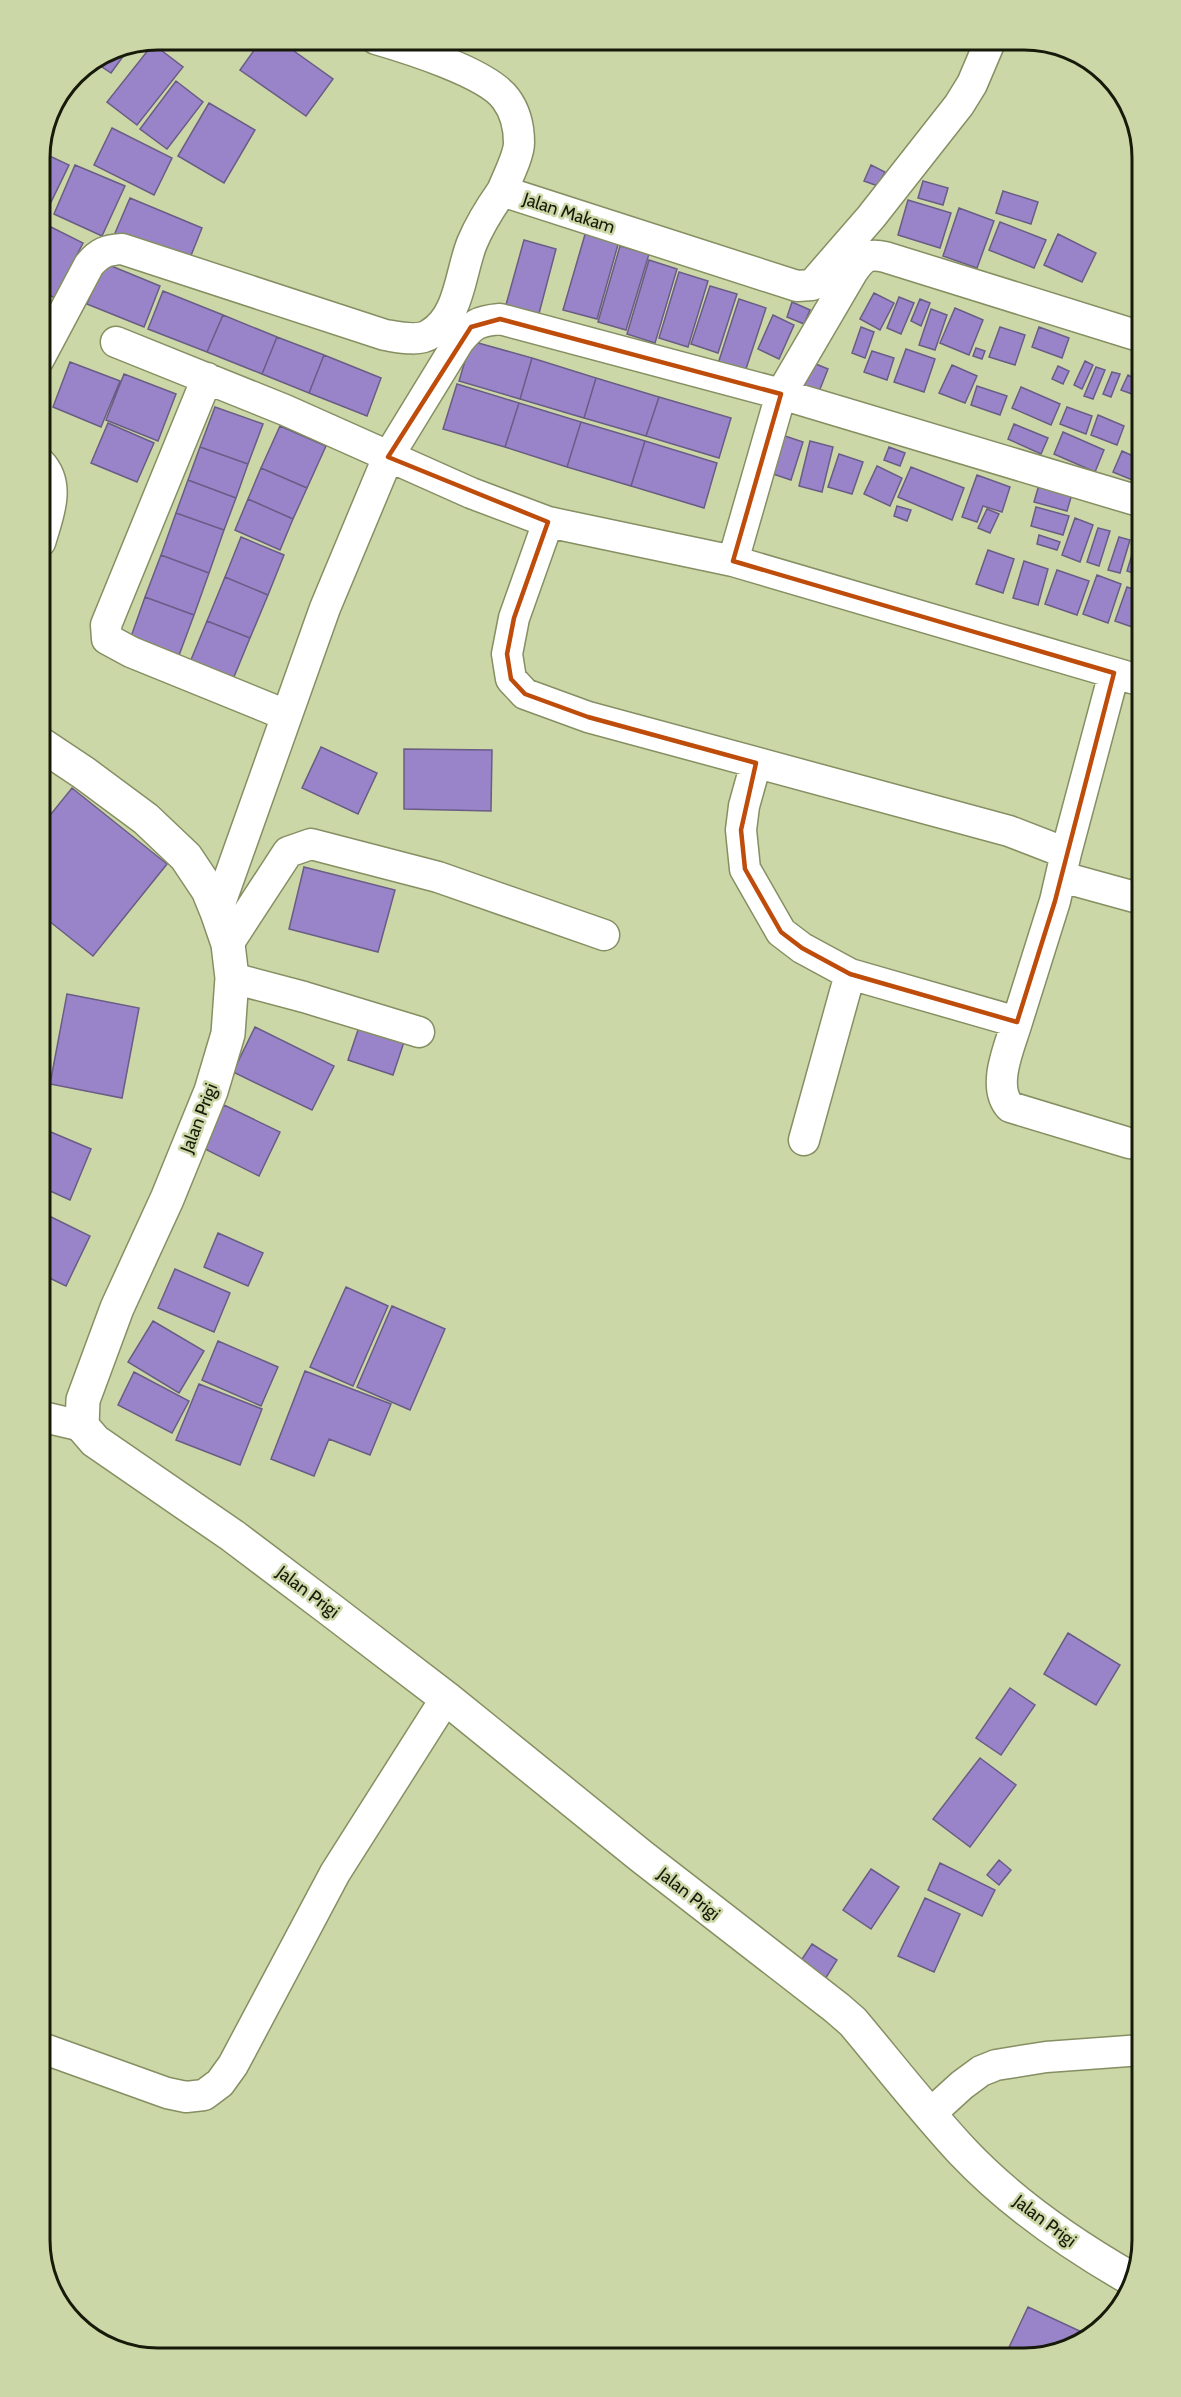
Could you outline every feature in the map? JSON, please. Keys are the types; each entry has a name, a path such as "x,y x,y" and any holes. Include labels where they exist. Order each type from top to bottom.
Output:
{"street":[{"path":"408,50 448,64 484,81 506,98 517,121 519,146 502,191"},
{"name":"Jalan Makam","path":"50,338 89,265 98,254 108,250 122,249 385,335 406,338 429,336 447,319 482,219 502,191 797,286 812,285 871,217 959,105 972,84 986,50"},
{"path":"733,561 782,394 863,257 872,254 1132,334"},
{"path":"217,912 325,608 388,457 459,341 471,327 484,320 500,319 782,394 1132,499"},
{"path":"116,342 285,410 471,493 548,522 733,561 1128,677 1064,865 1004,1068 1002,1093 1010,1107 1132,1143"},
{"path":"207,378 106,625 108,639 131,652 286,715"},
{"path":"548,522 514,618 507,654 511,679 525,694 588,717 1009,831 1064,865 1132,895"},
{"name":"Jalan Prigi","path":"50,750 146,819 186,857 208,890 217,912 228,944 232,978 228,1034 211,1091 117,1308 83,1400 82,1425 95,1441 234,1536 446,1698 640,1856 837,2008 853,2022 929,2115 964,2153 1013,2199 1046,2225 1125,2275"},
{"path":"756,763 744,806 741,830 745,869 781,932 802,948 850,974 1017,1022"},
{"path":"228,944 288,852 311,844 438,877 604,935"},
{"path":"804,1140 850,974"},
{"path":"232,978 419,1032"},
{"path":"50,1418 82,1425"},
{"path":"50,2051 167,2093 186,2097 204,2096 219,2083 248,2040 262,2008 334,1873 446,1698"},
{"path":"929,2115 962,2085 981,2071 996,2065 1046,2057 1132,2051"}],"highlighted area":[{"path":"500,319 781,394 733,561 1114,673 1055,901 1017,1022 850,974 802,948 781,932 745,869 741,830 756,763 588,717 525,694 511,679 507,654 514,618 548,522 388,457 471,327"}],"building":[{"path":"148,50 161,50 183,67 137,125 107,102"},
{"path":"254,50 292,50 333,79 306,116 240,70"},
{"path":"124,55 111,73 101,66"},
{"path":"176,81 203,102 167,149 140,129"},
{"path":"209,103 255,130 224,183 178,156"},
{"path":"112,128 172,158 154,195 94,165"},
{"path":"50,156 69,165 50,204"},
{"path":"75,165 125,186 102,236 54,214"},
{"path":"871,165 885,172 878,186 864,181"},
{"path":"923,181 948,188 943,205 918,198"},
{"path":"1003,191 1038,202 1031,224 996,213"},
{"path":"130,198 202,228 188,263 115,233"},
{"path":"908,200 951,213 940,248 898,235"},
{"path":"959,208 994,221 977,268 943,256"},
{"path":"1000,222 1046,240 1034,268 989,250"},
{"path":"50,226 83,243 55,298 50,296"},
{"path":"586,231 619,241 597,319 563,310"},
{"path":"1058,234 1096,253 1082,282 1044,265"},
{"path":"524,240 556,249 537,321 504,312"},
{"path":"620,246 649,254 626,330 598,322"},
{"path":"649,260 677,269 655,343 627,334"},
{"path":"104,263 160,286 144,327 87,304"},
{"path":"679,272 708,281 688,347 659,338"},
{"path":"710,286 737,294 718,353 691,344"},
{"path":"163,291 223,315 207,352 148,329"},
{"path":"874,293 894,303 880,330 860,319"},
{"path":"899,297 914,303 901,334 887,328"},
{"path":"739,299 766,308 742,381 715,373"},
{"path":"920,299 930,303 921,326 911,321"},
{"path":"792,302 810,310 804,324 787,317"},
{"path":"955,308 983,320 969,355 940,343"},
{"path":"931,309 947,315 935,350 919,345"},
{"path":"223,315 277,337 262,374 207,352"},
{"path":"773,315 794,325 779,359 758,349"},
{"path":"861,327 874,332 865,358 852,353"},
{"path":"1000,327 1025,335 1015,365 989,357"},
{"path":"1039,327 1069,338 1062,358 1032,347"},
{"path":"277,337 324,355 309,393 262,374"},
{"path":"471,341 532,358 520,399 459,381"},
{"path":"976,348 985,351 982,359 973,356"},
{"path":"906,349 935,359 924,392 894,382"},
{"path":"872,351 894,358 887,380 864,372"},
{"path":"324,355 381,378 367,416 309,393"},
{"path":"532,358 596,378 584,418 520,399"},
{"path":"1085,361 1093,365 1082,389 1074,385"},
{"path":"70,362 120,381 101,427 53,407"},
{"path":"811,362 828,369 818,394 802,387"},
{"path":"952,365 977,376 965,403 939,393"},
{"path":"1058,366 1069,371 1063,384 1052,379"},
{"path":"1096,367 1105,370 1093,399 1084,396"},
{"path":"1112,372 1120,374 1111,397 1103,394"},
{"path":"124,374 176,394 158,441 106,420"},
{"path":"1128,375 1132,377 1132,394 1121,390"},
{"path":"596,378 659,397 646,436 584,418"},
{"path":"457,384 519,403 505,447 443,429"},
{"path":"977,386 1007,396 1000,415 971,405"},
{"path":"1021,387 1060,404 1051,425 1012,408"},
{"path":"659,397 731,418 719,458 646,436"},
{"path":"519,403 581,422 567,467 505,447"},
{"path":"215,407 263,424 248,464 200,447"},
{"path":"1067,407 1092,416 1086,434 1060,424"},
{"path":"1098,415 1124,426 1117,445 1091,435"},
{"path":"581,422 645,441 631,486 567,467"},
{"path":"108,423 154,443 137,482 91,463"},
{"path":"1014,424 1048,438 1041,454 1008,439"},
{"path":"280,426 326,446 307,488 261,468"},
{"path":"1063,432 1104,450 1095,472 1054,454"},
{"path":"782,435 803,442 791,480 770,473"},
{"path":"645,441 717,463 704,508 631,486"},
{"path":"810,441 833,447 822,492 799,486"},
{"path":"200,447 248,464 236,498 188,480"},
{"path":"889,447 905,453 900,466 884,460"},
{"path":"1122,451 1132,456 1132,480 1113,472"},
{"path":"839,454 863,462 852,494 828,487"},
{"path":"877,466 902,478 890,506 864,494"},
{"path":"911,467 964,488 952,520 898,497"},
{"path":"261,468 307,488 293,519 248,499"},
{"path":"977,475 1010,487 1002,512 983,506 977,522 962,517"},
{"path":"1041,478 1074,487 1067,511 1034,502"},
{"path":"188,480 236,498 224,530 176,513"},
{"path":"248,499 293,519 280,550 235,530"},
{"path":"897,506 911,510 907,521 894,516"},
{"path":"1036,507 1069,516 1063,535 1031,526"},
{"path":"987,509 999,514 990,533 978,528"},
{"path":"176,513 224,530 209,573 161,555"},
{"path":"1075,518 1093,525 1080,562 1062,555"},
{"path":"1098,528 1110,531 1099,566 1087,562"},
{"path":"1039,535 1060,542 1057,550 1037,544"},
{"path":"241,537 284,555 268,595 225,577"},
{"path":"1119,537 1130,540 1120,573 1108,570"},
{"path":"988,550 1014,559 1003,593 976,584"},
{"path":"1132,554 1132,573 1127,571"},
{"path":"161,555 209,573 194,615 145,597"},
{"path":"1024,561 1048,569 1038,605 1013,598"},
{"path":"1057,570 1089,581 1077,615 1045,604"},
{"path":"1097,575 1121,584 1108,623 1083,614"},
{"path":"225,577 268,595 250,638 207,621"},
{"path":"1127,587 1132,589 1132,627 1115,621"},
{"path":"145,597 194,615 175,666 127,648"},
{"path":"207,621 250,638 231,684 188,667"},
{"path":"321,747 377,773 358,814 302,788"},
{"path":"404,749 492,750 491,811 404,809"},
{"path":"72,788 167,864 93,956 50,922 50,815"},
{"path":"304,867 395,890 378,952 289,929"},
{"path":"67,994 139,1008 122,1098 50,1084"},
{"path":"255,1027 334,1066 312,1110 233,1072"},
{"path":"359,1027 404,1042 393,1075 348,1060"},
{"path":"224,1105 280,1132 259,1176 203,1148"},
{"path":"50,1132 91,1149 70,1200 50,1191"},
{"path":"50,1216 90,1236 66,1286 50,1278"},
{"path":"218,1233 263,1253 248,1286 204,1267"},
{"path":"175,1269 230,1293 214,1332 158,1308"},
{"path":"346,1287 388,1306 353,1386 310,1367"},
{"path":"392,1306 445,1329 410,1410 357,1387"},
{"path":"153,1321 204,1351 179,1393 128,1362"},
{"path":"218,1341 278,1367 261,1406 202,1380"},
{"path":"305,1371 391,1404 370,1455 329,1439 314,1476 271,1459"},
{"path":"134,1372 189,1401 172,1433 118,1405"},
{"path":"199,1384 262,1409 240,1465 176,1440"},
{"path":"1068,1633 1120,1665 1096,1705 1044,1674"},
{"path":"1010,1688 1035,1705 1001,1755 976,1738"},
{"path":"980,1758 1016,1785 970,1847 933,1819"},
{"path":"999,1860 1011,1870 999,1885 987,1875"},
{"path":"940,1863 995,1890 982,1916 928,1890"},
{"path":"871,1869 899,1887 871,1929 843,1910"},
{"path":"925,1898 960,1914 934,1972 898,1956"},
{"path":"812,1944 837,1960 822,1984 796,1968"},
{"path":"1028,2307 1080,2331 1051,2344 1009,2348"}]}
